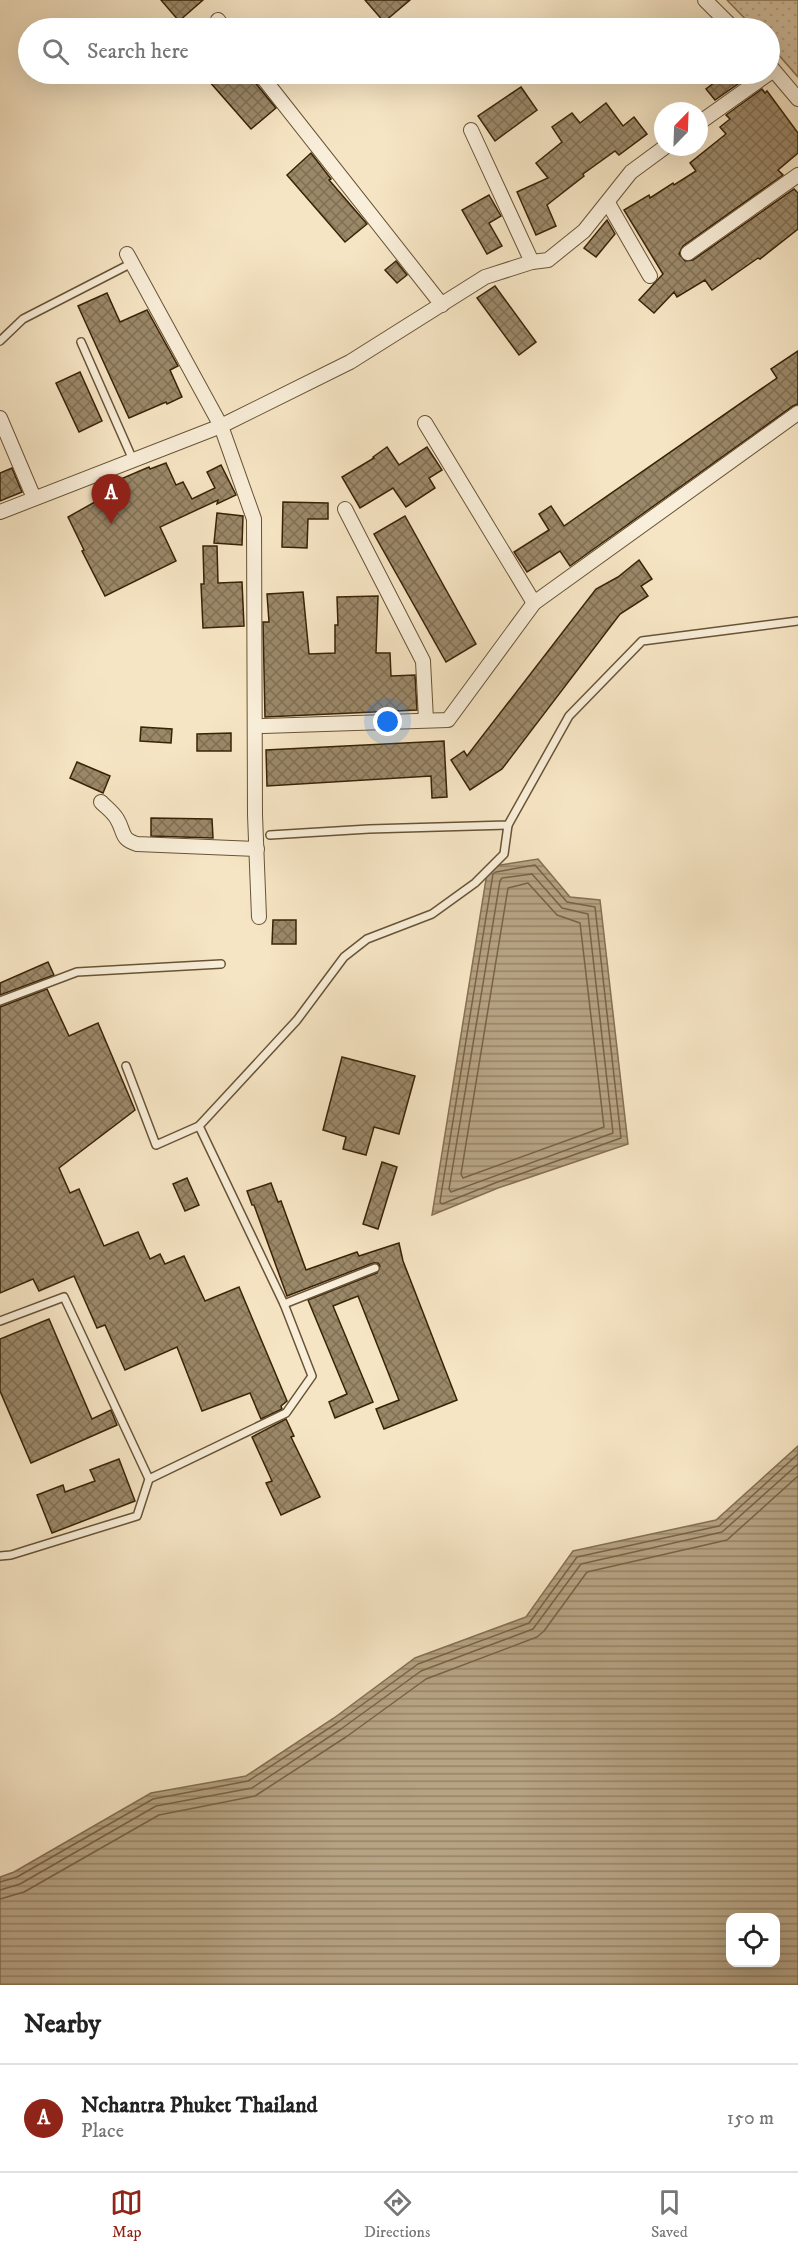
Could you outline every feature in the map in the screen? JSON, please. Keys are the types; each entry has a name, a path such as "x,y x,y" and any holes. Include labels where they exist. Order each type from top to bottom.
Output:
{"street":[{"path":"705,0 723,18"},
{"path":"780,80 798,99"},
{"path":"268,84 442,305"},
{"path":"708,116 751,84"},
{"path":"471,130 532,262"},
{"path":"0,512 220,426 350,362 485,277 532,262 548,260 584,231 631,172 654,155"},
{"path":"688,253 798,175"},
{"path":"608,203 650,276"},
{"path":"130,259 220,426 254,519 255,815 259,917"},
{"path":"263,726 448,720 534,603 798,413"},
{"path":"0,418 34,498"},
{"path":"426,423 534,603"},
{"path":"345,509 423,661 426,720"},
{"path":"101,802 117,818 128,842 257,849"}],"lane":[{"path":"0,341 23,319 130,259"},
{"path":"81,342 133,460"},
{"path":"126,1066 156,1145 199,1126 297,1020 344,957 367,939 432,914 475,883 504,854 508,825 569,716 642,641 798,621"},
{"path":"270,835 369,829 508,825"},
{"path":"0,1001 77,972 221,964"},
{"path":"149,1479 286,1413 312,1376 284,1304 199,1126"},
{"path":"284,1304 375,1268"},
{"path":"0,1321 64,1297 149,1479 136,1516 11,1555 0,1556"}],"shaded area":[{"path":"727,0 798,0 798,77 780,56 780,18 744,18"}],"water":[{"path":"538,859 570,897 600,900 628,1144 498,1188 432,1215 488,867"},
{"path":"798,1446 798,1985 0,1985 0,1877 14,1872 151,1793 246,1776 334,1718 415,1658 526,1617 573,1551 716,1520"}],"building":[{"path":"161,0 203,0 182,18 176,18"},
{"path":"365,0 410,0 389,18 381,18"},
{"path":"212,84 256,84 276,108 251,129"},
{"path":"713,84 738,84 715,100 706,89"},
{"path":"521,87 537,110 495,141 478,116"},
{"path":"762,89 765,93 767,91 798,133 798,153 778,170 783,175 683,246 679,254 685,261 693,260 794,189 798,193 798,229 760,259 758,258 712,290 705,280 677,297 674,292 654,313 639,300 663,274 624,210 649,195 650,198 673,183 674,185 696,171 690,163 699,156 708,156 708,148 726,134 720,127 730,119 726,115"},
{"path":"606,103 623,126 634,117 647,134 619,155 615,151 583,174 584,176 547,205 556,226 536,235 517,192 548,178 536,163 562,142 552,127 572,113 580,123"},
{"path":"311,153 331,179 329,180 367,224 345,242 287,175"},
{"path":"489,195 501,216 489,223 502,246 487,254 462,210"},
{"path":"607,220 615,234 596,257 584,248"},
{"path":"396,261 407,275 397,283 385,270"},
{"path":"495,286 536,342 519,355 477,298"},
{"path":"107,293 120,322 147,310 178,366 170,370 182,397 129,418 78,306"},
{"path":"798,351 798,404 570,566 560,551 527,572 514,552 549,530 539,514 551,506 564,526 777,378 771,369"},
{"path":"80,372 102,421 79,432 56,383"},
{"path":"387,447 399,465 427,447 442,470 429,478 435,488 406,507 393,488 360,508 342,477 374,458"},
{"path":"166,463 176,485 183,482 192,499 215,488 207,472 221,465 236,495 217,504 218,500 160,527 176,561 105,596 68,517 120,488 116,481 149,467 150,469"},
{"path":"12,468 22,492 0,501 0,473"},
{"path":"283,502 328,503 328,519 308,519 307,548 282,547"},
{"path":"217,513 243,516 242,545 214,543"},
{"path":"405,516 476,644 446,662 374,534"},
{"path":"203,546 217,546 218,583 242,582 244,626 203,628 201,584 204,584"},
{"path":"639,560 652,579 641,586 648,596 620,614 502,769 470,790 451,760 464,751 467,756 596,589 618,577"},
{"path":"303,592 309,654 335,653 335,625 338,625 337,597 378,596 376,653 390,653 391,676 415,675 417,710 265,717 263,622 269,622 267,594"},
{"path":"141,727 172,729 171,743 140,741"},
{"path":"231,733 231,751 197,751 197,734"},
{"path":"444,741 447,797 432,798 431,776 267,786 266,750"},
{"path":"77,762 110,776 103,793 70,778"},
{"path":"151,818 212,819 213,838 151,836"},
{"path":"273,920 296,920 296,944 272,944"},
{"path":"48,962 54,975 0,995 0,983"},
{"path":"47,989 69,1036 98,1023 135,1110 59,1168 70,1193 79,1189 104,1246 138,1232 150,1259 160,1254 165,1264 184,1256 205,1301 239,1287 287,1401 281,1406 282,1409 261,1419 250,1393 202,1411 177,1347 125,1370 105,1325 97,1328 74,1276 39,1291 33,1279 0,1293 0,1007"},
{"path":"342,1057 415,1076 399,1134 374,1127 366,1155 343,1149 346,1137 323,1130"},
{"path":"382,1162 397,1167 378,1229 363,1224"},
{"path":"187,1178 199,1205 185,1211 173,1184"},
{"path":"271,1183 278,1202 281,1201 306,1270 357,1252 359,1256 399,1243 403,1261 457,1400 384,1429 376,1409 399,1400 358,1296 333,1306 373,1402 335,1418 329,1402 347,1394 308,1300 377,1273 380,1266 378,1263 373,1263 287,1296 247,1191"},
{"path":"49,1319 92,1419 111,1410 117,1425 31,1463 0,1391 0,1339"},
{"path":"286,1419 294,1436 291,1437 320,1497 281,1515 266,1483 272,1481 252,1437"},
{"path":"119,1459 135,1501 52,1533 37,1495 63,1485 65,1492 95,1481 90,1470"}],"place":[{"name":"Nchantra Phuket Thailand","path":"111,524"}]}
